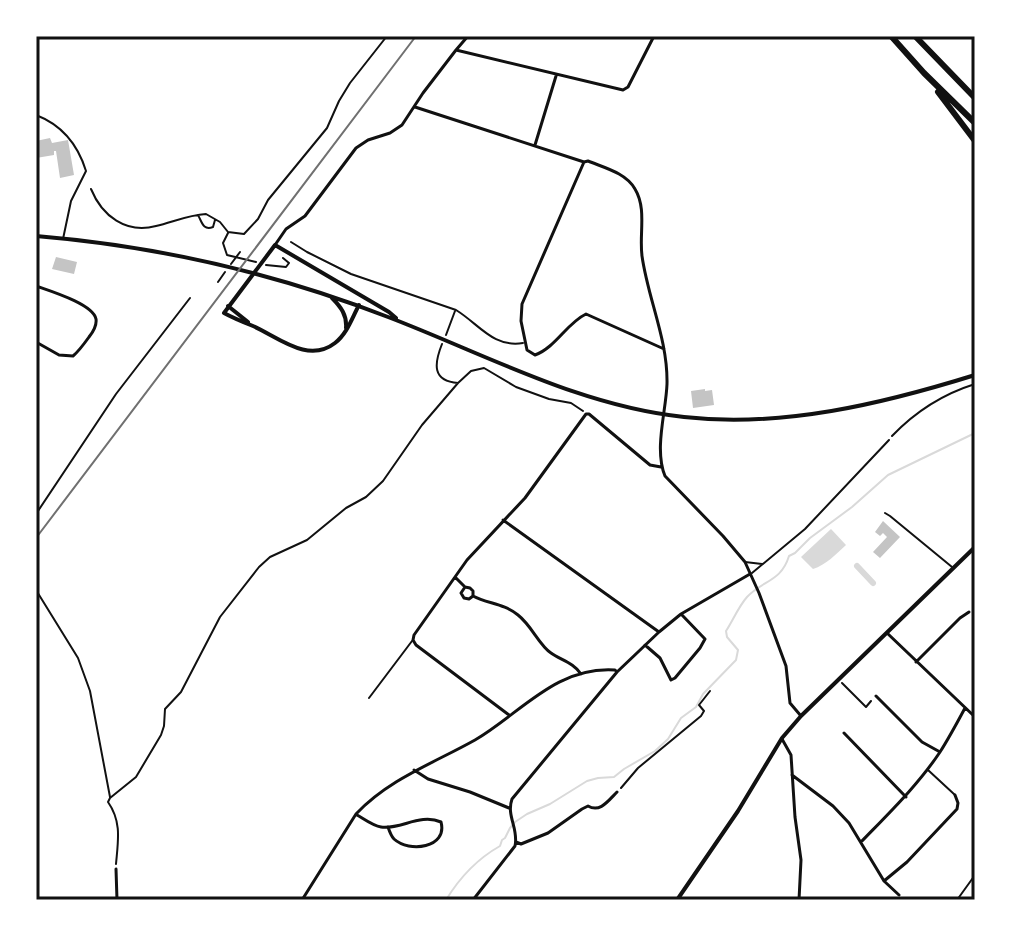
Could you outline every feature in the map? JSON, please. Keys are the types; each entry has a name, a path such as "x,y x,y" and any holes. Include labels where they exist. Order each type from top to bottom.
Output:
{"highway":[{"path":"891,36 975,123"},
{"path":"915,36 975,98"},
{"path":"924,73 975,141"}],"main road":[{"path":"36,236 184,256 246,271 359,305 566,388 622,407 665,415 751,419 824,412 924,391 975,375"},
{"path":"359,305 346,332 336,343 326,349 308,351 224,313 275,245 398,320"},
{"path":"330,296 342,309 346,332"},
{"path":"228,306 250,325"},
{"path":"677,900 738,811 782,738 975,547"}],"street":[{"path":"275,245 286,229 305,216 356,148 402,125 468,36"},
{"path":"456,50 623,90 628,87 654,38"},
{"path":"535,145 556,75"},
{"path":"415,107 624,176 637,192 641,212 642,257 664,349 667,380 661,467 665,476 745,562 786,666 790,703 801,716"},
{"path":"586,162 522,304 524,343 530,354 543,352 586,314 664,349"},
{"path":"36,286 92,311 96,324 73,356 59,355 36,342"},
{"path":"218,320 224,313"},
{"path":"509,715 416,645 414,635 467,560 537,483 586,414 650,465 661,467"},
{"path":"503,520 659,632"},
{"path":"473,900 516,842 509,808 518,791 617,672 681,614 750,574"},
{"path":"455,577 473,591 473,596"},
{"path":"465,587 461,592 464,598 473,596 520,616 549,652 577,668 581,674"},
{"path":"916,662 969,612"},
{"path":"645,645 663,661 671,680 675,678 705,639 681,614"},
{"path":"887,633 975,717"},
{"path":"302,900 356,814 366,804 414,770 478,738 555,684 604,669 617,672"},
{"path":"876,696 922,742 940,752"},
{"path":"861,842 906,797 940,752 965,708"},
{"path":"844,733 906,797"},
{"path":"782,738 791,755 801,860 799,900"},
{"path":"414,770 428,779 509,808"},
{"path":"792,775 833,806 849,823 884,881 899,895"},
{"path":"516,842 521,844 548,833 588,806 599,809 617,792"},
{"path":"884,881 907,862 957,809 955,795"},
{"path":"356,814 380,827 435,820 441,822 442,833 431,845 406,846 395,839 388,827"},
{"path":"116,869 117,900"}],"lane":[{"path":"36,115 54,123 68,137 76,146 86,171 71,201 63,239"},
{"path":"750,574 805,529 889,440"},
{"path":"885,513 953,568"},
{"path":"745,562 764,564"},
{"path":"369,698 413,640"},
{"path":"927,769 955,795"}],"path":[{"path":"91,189 101,208 111,218 131,227 155,227 206,214 216,219 228,232 244,234 327,128 350,83 387,36"},
{"path":"198,214 207,228 213,227 216,219"},
{"path":"228,232 223,243 227,255 286,267 289,263 284,259 284,250"},
{"path":"291,242 351,274 456,310 470,318 490,337 504,343 524,343"},
{"path":"36,514 116,394 190,298"},
{"path":"450,325 456,310"},
{"path":"438,353 438,375 449,382 458,383"},
{"path":"109,800 136,777 161,735 165,709 181,692 220,617 259,567 270,557 307,540 346,508 366,497 383,481 422,425 471,371 484,368 516,387 571,403 586,414"},
{"path":"889,440 904,423 928,406 975,384"},
{"path":"36,590 78,658 90,691 109,800 117,817 116,869"},
{"path":"846,687 866,707 876,696"},
{"path":"617,792 638,768 701,716 704,711 699,705 710,691"},
{"path":"957,900 975,875"}],"shaded area":[{"path":"831,529 846,545 827,562 813,569 801,557"}],"building":[{"path":"50,138 52,143 68,140 74,175 60,178 56,151 54,155 36,158 36,141"},
{"path":"56,257 77,262 74,274 52,269"},
{"path":"712,390 714,405 693,408 691,391"},
{"path":"883,521 900,537 880,558 873,552 887,537 875,532"}],"waterway":[{"path":"446,900 470,869 500,846 515,822 587,781 614,777 668,739 681,718 696,707 703,694 736,660 738,650 726,631 747,597 776,576 789,556 888,475 975,433"},
{"path":"857,566 873,583"}],"railway":[{"path":"36,538 416,36"}]}
